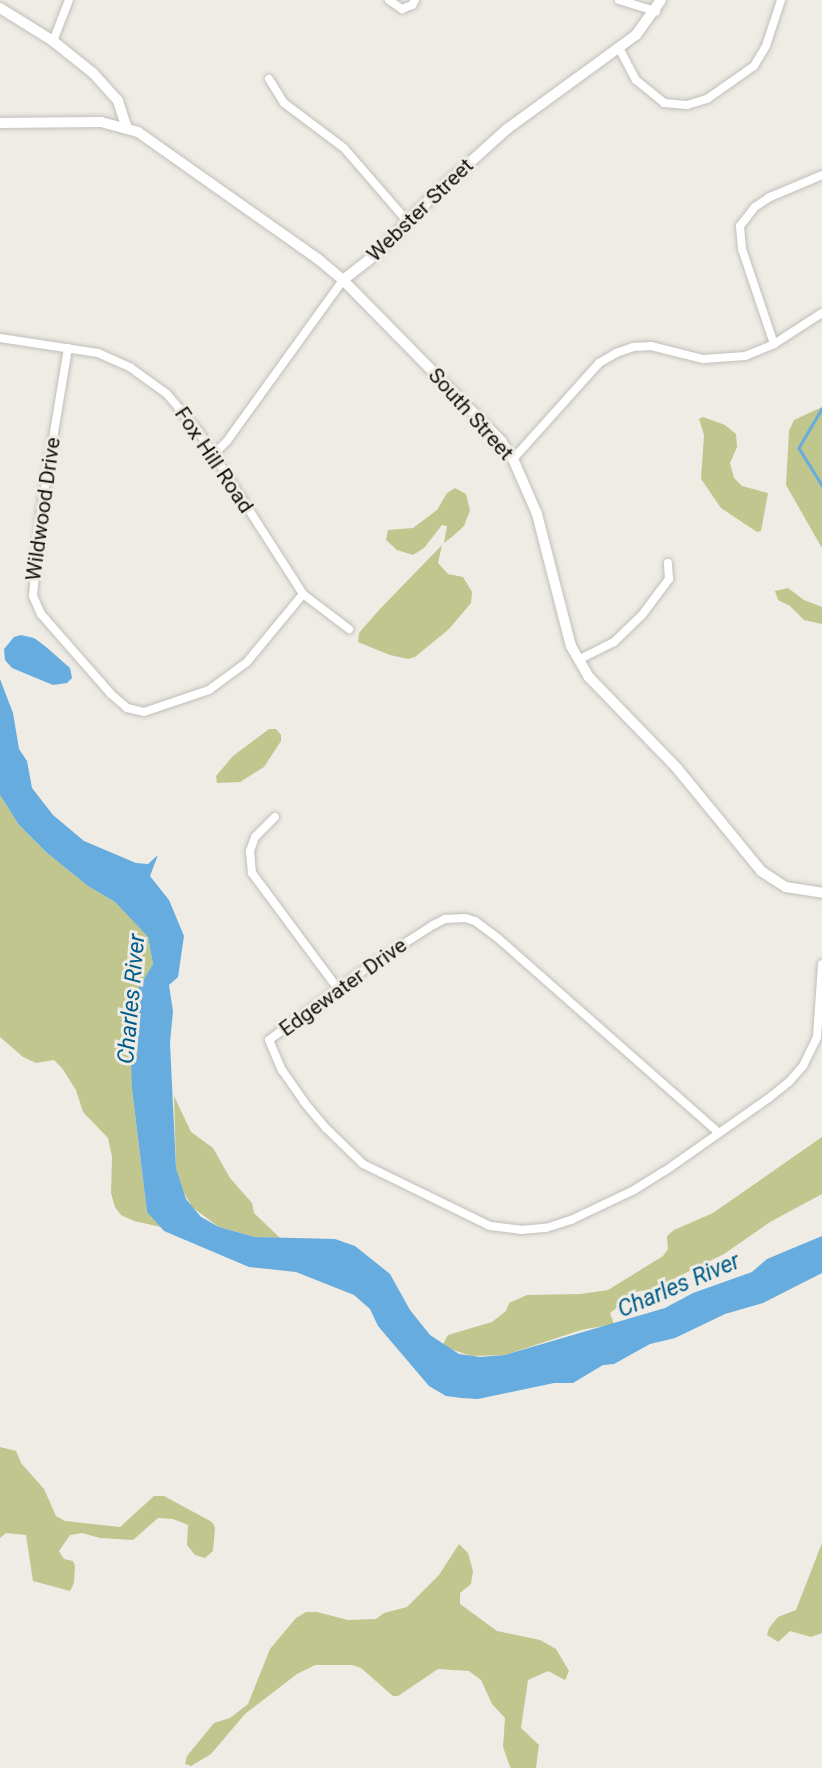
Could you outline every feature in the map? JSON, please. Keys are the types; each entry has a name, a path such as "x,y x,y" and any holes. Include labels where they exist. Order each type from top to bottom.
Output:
{"street":[{"path":"53,41 69,0"},
{"path":"389,0 402,9 412,5 415,0"},
{"path":"619,0 656,11"},
{"name":"Webster Street","path":"214,454 343,280 374,256 507,129 620,50 656,11 661,0"},
{"path":"620,50 636,80 664,103 687,105 707,99 754,66 766,46 781,0"},
{"path":"0,8 53,41 102,81 121,107 126,126"},
{"path":"269,79 284,103 344,148 408,222"},
{"name":"South Street","path":"0,123 88,122 126,126 159,144 343,280 501,441 513,459 537,514 565,627 578,660 589,677 676,767 761,871 786,887 822,892"},
{"path":"774,344 742,249 740,226 746,216 762,202 822,175"},
{"path":"513,459 599,363 616,353 633,347 651,346 702,359 723,360 745,356 774,344 822,313"},
{"name":"Fox Hill Road","path":"0,338 99,354 131,368 154,383 176,402 214,454 303,594 349,629"},
{"name":"Wildwood Drive","path":"68,348 41,511 33,596 41,614 111,694 130,709 144,712 209,690 247,662 303,594"},
{"path":"578,660 614,642 642,615 669,579 668,563"},
{"path":"275,817 255,837 250,851 252,873 338,989"},
{"name":"Edgewater Drive","path":"719,1133 475,921 445,919 433,925 338,989 269,1040 282,1070 327,1129 363,1164 491,1226 533,1229 573,1220 634,1190 719,1133 777,1091 803,1066 817,1037 822,964"}],"green space":[{"path":"822,407 822,548 786,485 789,431 794,420"},
{"path":"703,417 725,425 736,434 737,447 730,463 734,478 742,486 768,493 761,531 757,532 721,508 701,479 704,435 699,419"},
{"path":"455,488 466,494 470,510 464,526 452,537 444,543 447,526 442,525 424,548 413,555 397,550 386,540 388,530 413,528 437,510 447,493"},
{"path":"442,545 438,563 448,574 463,577 472,592 471,603 449,629 415,657 408,659 358,642 359,633"},
{"path":"788,588 804,600 822,607 822,624 804,620 790,606 778,600 775,591"},
{"path":"269,729 276,729 281,735 281,741 264,767 240,782 217,783 216,776 233,756"},
{"path":"0,795 19,825 47,853 88,886 115,902 148,937 153,964 139,987 137,997 132,1089 147,1212 161,1227 134,1221 121,1215 115,1207 111,1193 112,1157 108,1138 83,1112 76,1090 62,1068 54,1060 36,1063 23,1057 0,1037"},
{"path":"174,1096 191,1132 213,1148 230,1178 252,1203 254,1213 280,1238 255,1237 219,1227 192,1207 183,1191 176,1168"},
{"path":"822,1137 822,1194 770,1222 724,1254 653,1289 629,1293 622,1304 610,1313 614,1324 581,1330 505,1355 471,1356 442,1346 448,1335 492,1322 506,1311 509,1303 527,1295 580,1294 608,1290 663,1256 668,1249 667,1236 674,1230 713,1213"},
{"path":"0,1447 16,1451 21,1463 44,1489 56,1516 65,1521 120,1527 154,1496 164,1496 212,1522 215,1528 213,1551 205,1558 195,1555 187,1545 188,1525 173,1519 158,1518 133,1540 100,1538 82,1533 70,1535 59,1551 64,1559 73,1561 75,1566 74,1583 70,1591 33,1581 26,1535 6,1533 0,1538"},
{"path":"822,1543 822,1633 811,1637 790,1631 778,1642 767,1635 769,1628 778,1617 796,1610"},
{"path":"459,1544 468,1553 473,1571 471,1584 460,1593 460,1604 497,1631 540,1640 556,1649 569,1671 565,1680 548,1671 528,1680 521,1728 539,1745 536,1768 511,1768 503,1747 505,1718 492,1704 481,1680 469,1671 438,1669 398,1696 393,1696 361,1668 352,1665 315,1665 297,1674 245,1714 211,1754 191,1766 185,1764 187,1756 214,1723 230,1718 248,1704 270,1649 296,1618 306,1612 317,1612 348,1620 376,1619 384,1613 407,1607 439,1575"}],"water":[{"path":"21,635 34,638 45,646 70,668 72,678 67,683 53,685 12,668 5,660 4,649 14,637"},
{"path":"0,679 13,713 19,749 27,761 32,788 53,815 84,841 136,863 148,864 158,855 150,876 169,900 184,936 178,977 169,985 173,1011 170,1043 176,1168 186,1199 201,1217 219,1227 255,1237 335,1239 355,1246 390,1274 410,1310 430,1335 459,1354 480,1357 505,1355 665,1308 693,1293 752,1272 767,1259 822,1236 822,1273 763,1303 725,1314 675,1338 650,1344 614,1364 603,1365 573,1383 554,1383 478,1399 461,1398 446,1396 429,1386 378,1326 370,1309 354,1295 296,1272 249,1267 164,1231 147,1212 132,1089 130,1022 139,987 153,964 148,937 115,902 88,886 47,853 19,825 0,795"}],"waterway":[{"path":"822,409 799,448 822,485"}],"water label":[{"name":"Charles River","path":"132,999"},
{"name":"Charles River","path":"679,1286"}]}
